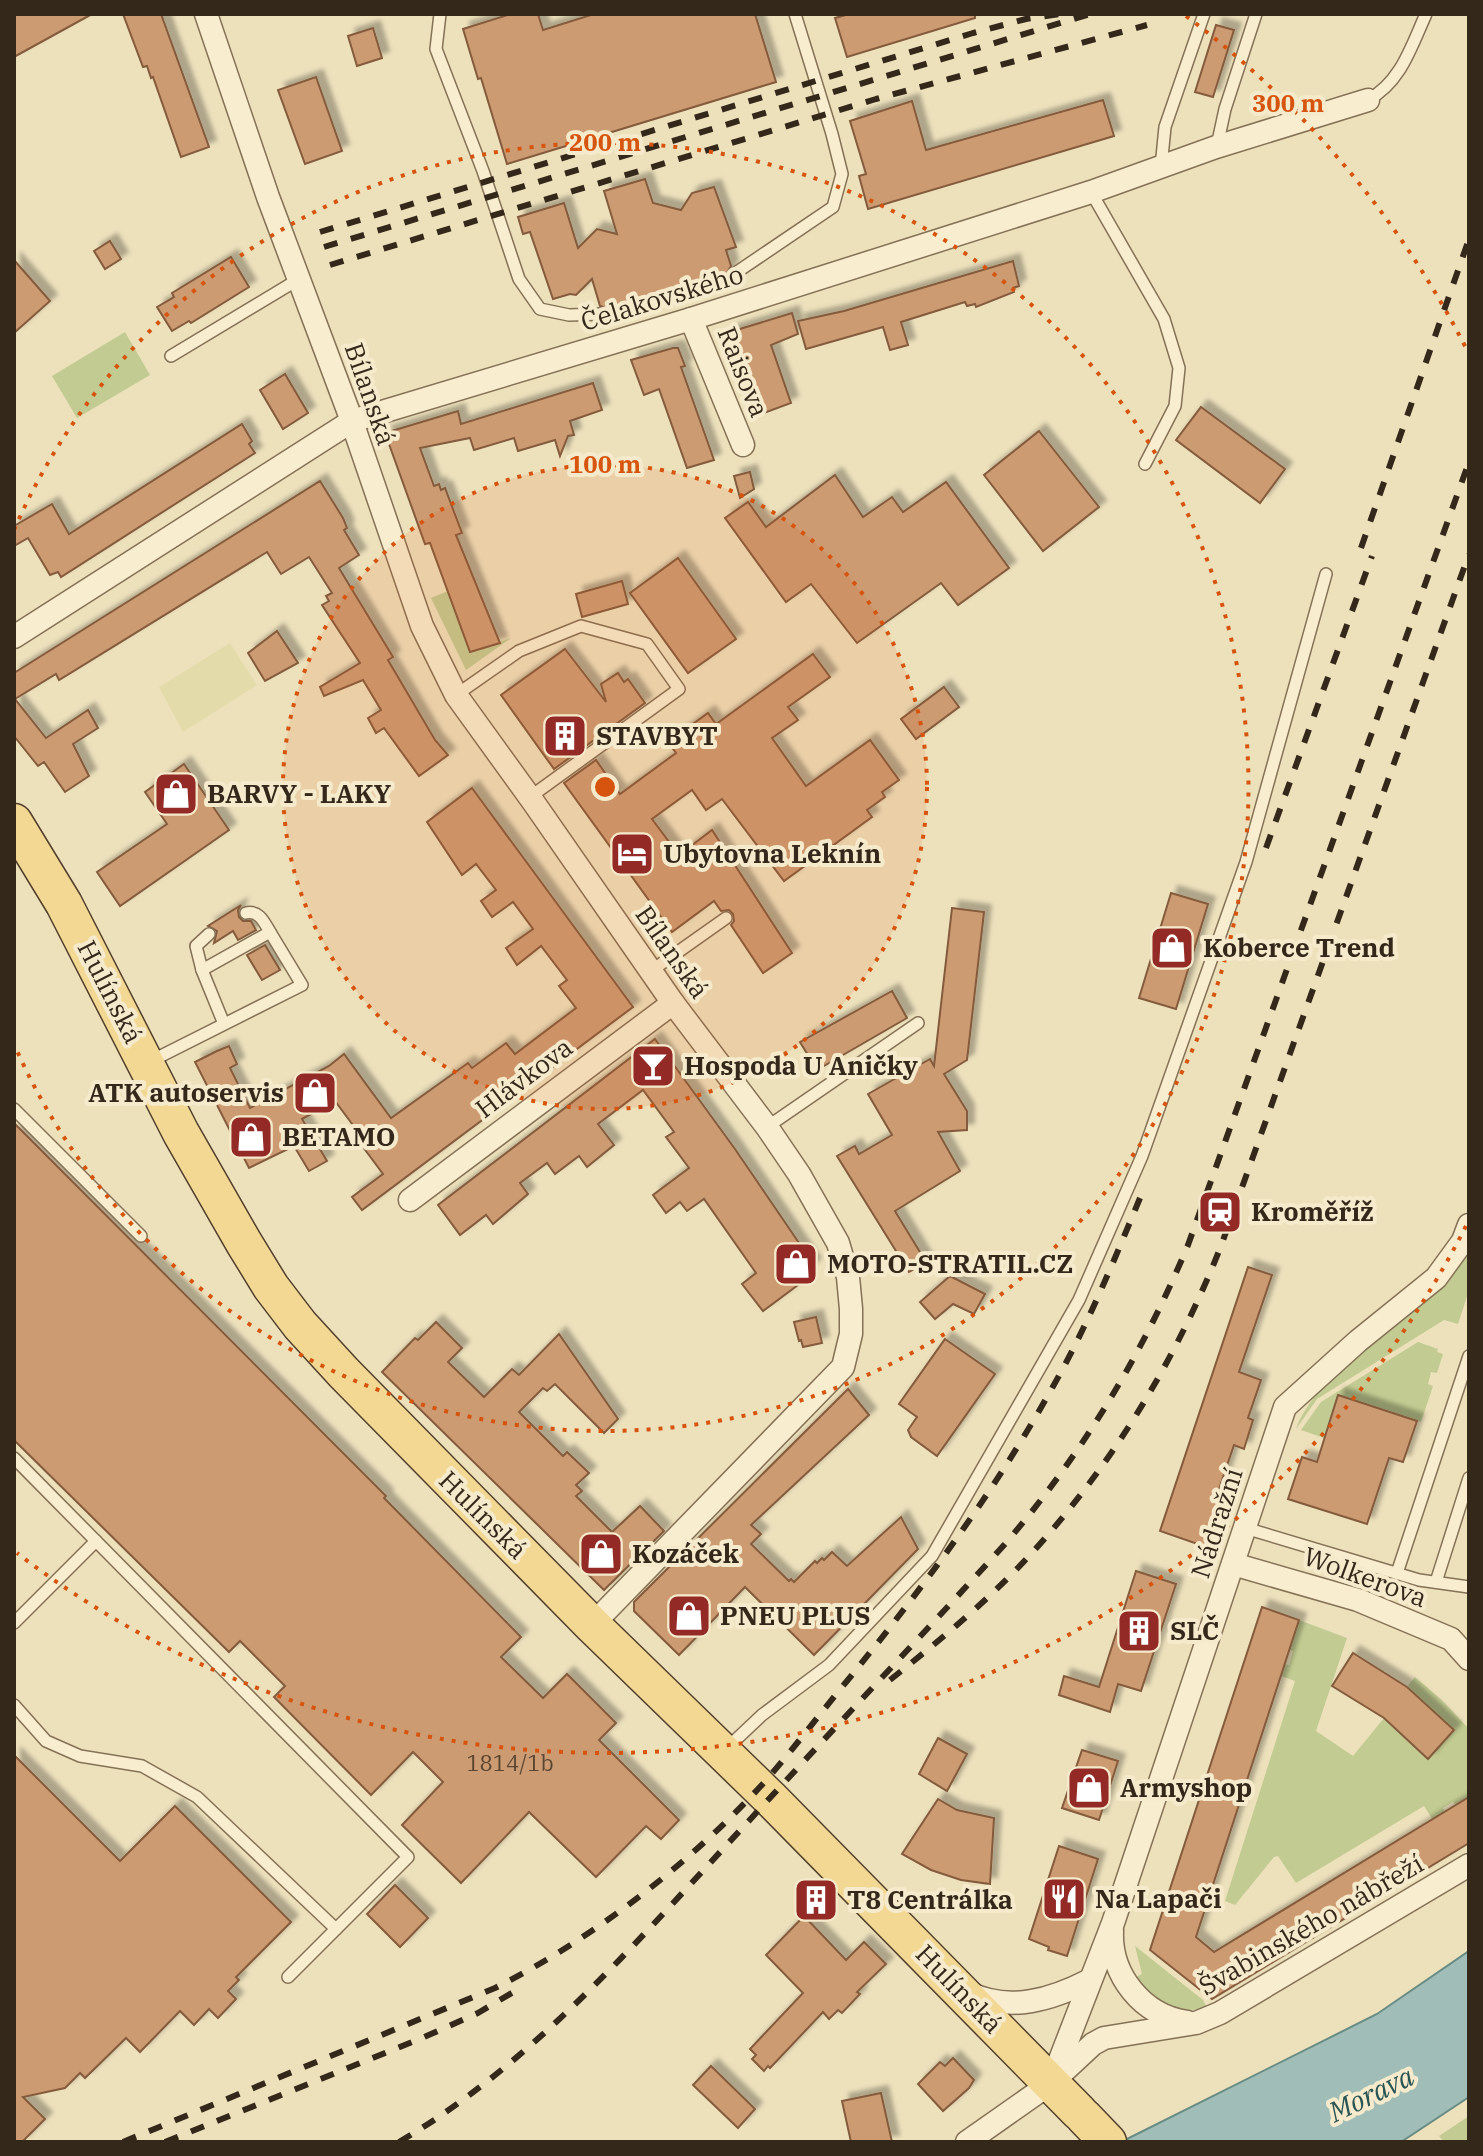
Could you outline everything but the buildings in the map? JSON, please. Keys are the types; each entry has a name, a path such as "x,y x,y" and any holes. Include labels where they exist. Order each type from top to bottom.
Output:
{"main road":[{"name":"Hulínská","path":"14,822 64,904 181,1133 271,1287 300,1325 592,1625 959,1988 1090,2124"}],"street":[{"name":"Bílanská","path":"206,14 268,197 352,421 422,626 456,695 673,1003 799,1174 838,1243 848,1277 851,1334 843,1367 592,1625"},
{"name":"Čelakovského","path":"14,637 352,421 691,319 1368,100"},
{"name":"Raisova","path":"691,319 743,445"},
{"name":"Hlávkova","path":"410,1200 673,1003"},
{"name":"Nádražní","path":"1051,2083 1113,1923 1285,1407 1358,1341 1436,1278 1463,1241 1469,1225"},
{"name":"Wolkerova","path":"1233,1564 1358,1600 1451,1639 1469,1659"},
{"name":"Švabinského nábřeží","path":"967,2142 1051,2083 1093,2044 1104,2038 1196,2023 1220,2013 1469,1865"},
{"path":"1113,1923 1114,1955 1132,1991 1164,2016 1196,2023"},
{"path":"959,1988 979,1998 1028,2002 1061,1994 1090,1980"}],"lane":[{"path":"440,14 436,49 483,171 519,279 540,309 569,315 602,314"},
{"path":"734,274 833,207 842,174 795,14"},
{"path":"1161,167 1165,127 1204,14"},
{"path":"1216,147 1256,14"},
{"path":"1368,100 1390,84 1402,68 1426,14"},
{"path":"1091,192 1164,319 1179,368 1175,406 1145,464"},
{"path":"171,356 299,279"},
{"path":"723,1753 762,1715 829,1665 932,1556 1079,1300 1142,1156 1246,862 1326,574"},
{"path":"456,695 519,651 581,626 647,644 679,689 530,797"},
{"path":"146,1063 302,985 258,914 252,911 246,913"},
{"path":"651,971 726,918"},
{"path":"202,970 270,932"},
{"path":"209,934 196,946 202,970 224,1024"},
{"path":"767,1127 918,1023"},
{"path":"14,1109 141,1236"},
{"path":"1397,1573 1469,1356"},
{"path":"14,1458 408,1857 288,1977"},
{"path":"1436,1582 1469,1478"},
{"path":"1245,1528 1397,1573 1469,1587"},
{"path":"14,1623 96,1541"},
{"path":"14,1705 46,1741 80,1756 142,1766 197,1797 336,1929"}],"shaded area":[{"path":"230,643 257,685 183,732 159,687"}],"green space":[{"path":"125,332 150,375 77,418 52,376"},
{"path":"448,591 471,652 511,638 466,670 431,598"},
{"path":"1469,1253 1469,1290 1458,1324 1444,1320 1317,1399 1296,1429 1306,1410 1337,1373 1434,1295"},
{"path":"1418,1342 1443,1354 1437,1373 1431,1372 1428,1384 1433,1386 1421,1422 1338,1395 1324,1438 1301,1430 1321,1402"},
{"path":"1299,1620 1347,1638 1316,1731 1353,1756 1384,1718 1428,1759 1454,1730 1407,1687 1415,1677 1469,1729 1469,1797 1443,1808 1445,1812 1433,1820 1424,1806 1296,1883 1278,1856 1274,1857 1235,1905 1225,1901 1295,1681 1281,1676 1284,1664 1289,1665 1293,1651 1289,1650"},
{"path":"1135,1946 1203,2000 1207,2008 1176,2008 1150,1993 1136,1977 1142,1974"},
{"path":"1469,2116 1469,2142 1444,2142 1439,2136"}],"water":[{"name":"Morava","path":"1469,1951 1469,2097 1401,2142 1121,2142 1377,2014"}],"railway":[{"path":"320,232 973,33 1026,19 1061,14"},
{"path":"324,247 1090,14"},
{"path":"330,265 876,99 1147,25"},
{"path":"1361,548 1469,239"},
{"path":"399,2142 496,2075 584,1996 625,1954 1005,1544 1060,1474 1108,1402 1151,1325 1188,1245 1469,462"},
{"path":"890,1680 997,1588 1060,1520 1089,1484 1140,1409 1184,1330 1221,1246 1469,554"},
{"path":"1266,848 1372,556"},
{"path":"123,2142 495,1988 601,1925 701,1846 793,1749 902,1611 981,1504 1064,1367 1140,1198"},
{"path":"165,2142 422,2038 478,2013 520,1988"}],"place":[{"name":"STAVBYT","path":"565,736"},
{"name":"BARVY - LAKY","path":"176,794"},
{"name":"Ubytovna Leknín","path":"632,854"},
{"name":"Koberce Trend","path":"1172,948"},
{"name":"Hospoda U Aničky","path":"653,1066"},
{"name":"ATK autoservis","path":"315,1093"},
{"name":"BETAMO","path":"251,1137"},
{"name":"Kroměříž","path":"1220,1212"},
{"name":"MOTO-STRATIL.CZ","path":"796,1264"},
{"name":"Kozáček","path":"601,1554"},
{"name":"PNEU PLUS","path":"689,1616"},
{"name":"SLČ","path":"1139,1631"},
{"name":"Armyshop","path":"1089,1788"},
{"name":"Na Lapači","path":"1064,1899"},
{"name":"T8 Centrálka","path":"816,1900"}]}
